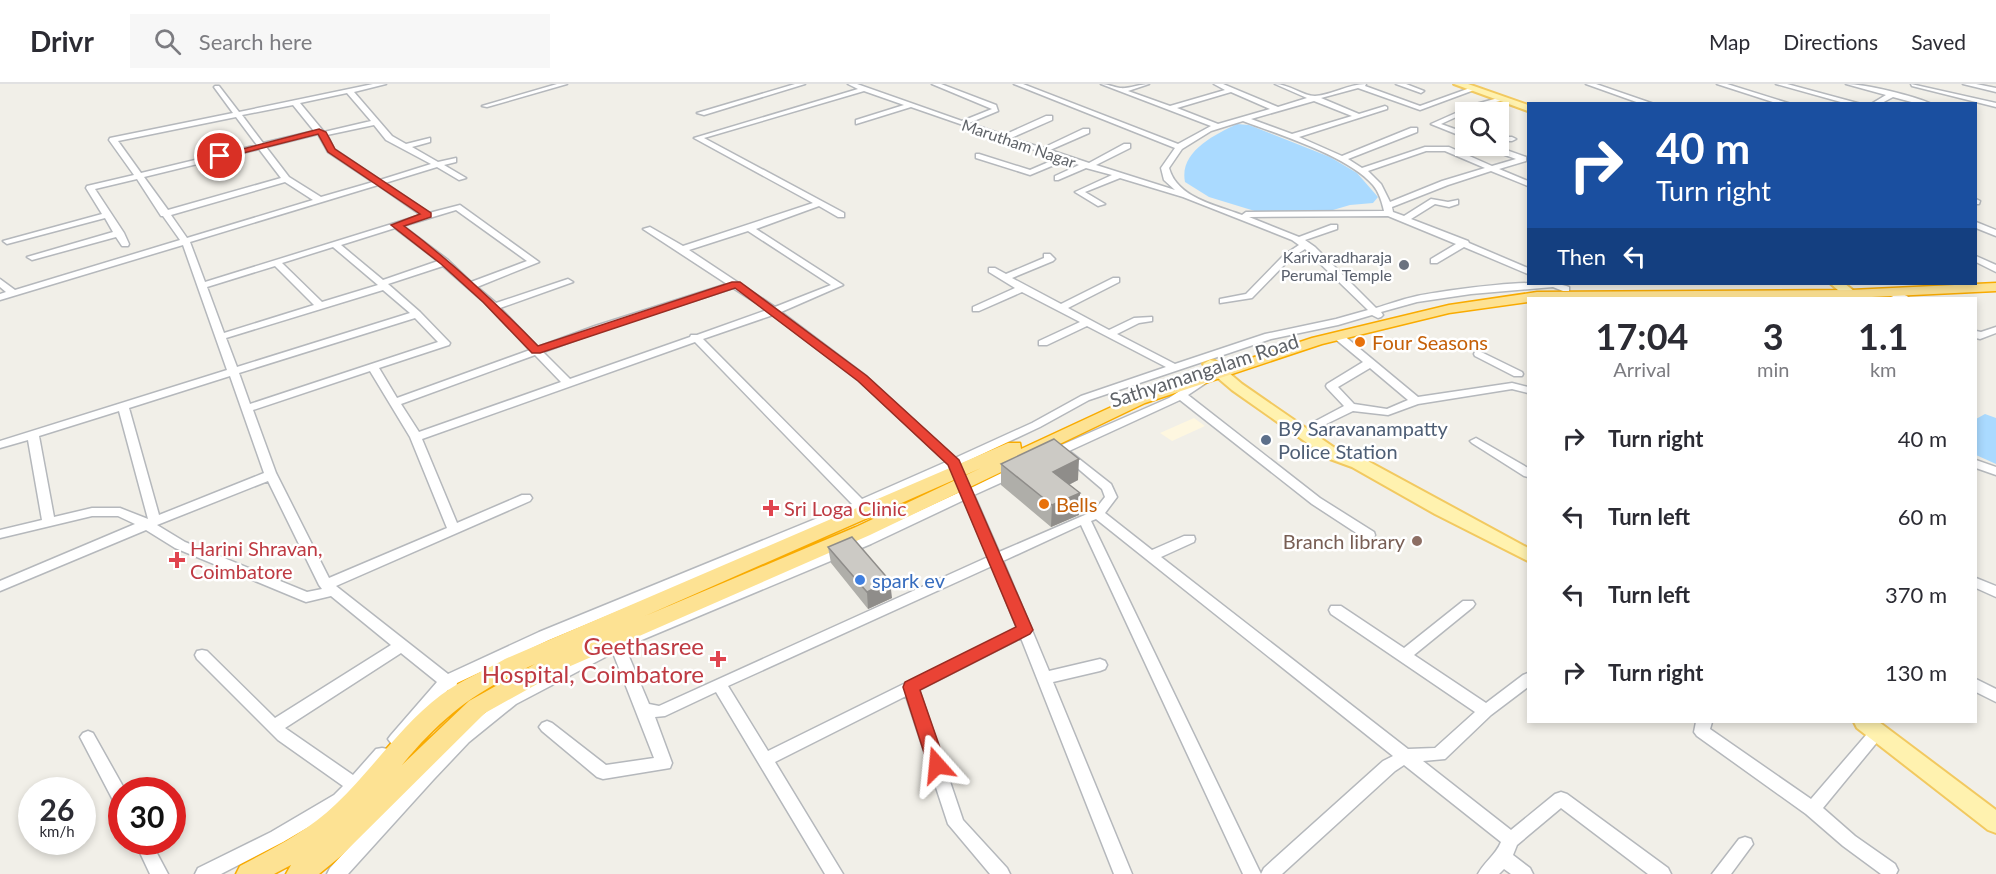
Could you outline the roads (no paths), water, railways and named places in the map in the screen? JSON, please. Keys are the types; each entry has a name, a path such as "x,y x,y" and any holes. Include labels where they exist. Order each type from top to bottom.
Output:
{"highway":[{"path":"1977,280 1996,279"},
{"name":"Sathyamangalam Road","path":"249,874 285,855 327,827 359,797 442,706 461,694 523,661 960,478 1131,390 1219,368 1270,345 1378,315 1516,290 1558,285 1628,290 1843,288 1895,292 1996,287"},
{"path":"1531,297 1818,296 1843,288"},
{"path":"1219,368 1449,309 1527,298"},
{"path":"299,874 332,848 477,706 558,662 863,531 960,478"}],"main road":[{"path":"1458,84 1527,108"},
{"path":"1219,368 1314,426 1347,450 1358,463"},
{"path":"1219,368 1336,456 1358,463 1441,510 1527,554"},
{"path":"1871,726 1996,823"}],"street":[{"path":"383,84 112,140 186,242 271,475 330,588 477,706"},
{"path":"486,106 564,84"},
{"path":"700,113 802,84"},
{"name":"Marutham Nagar","path":"851,84 1116,176 1188,197 1239,215 1301,242"},
{"path":"935,84 994,106 996,110 962,123"},
{"path":"1017,84 1179,147"},
{"path":"1104,84 1218,126"},
{"path":"1122,90 1146,84"},
{"path":"1217,84 1275,108"},
{"path":"1278,84 1359,116"},
{"path":"1399,84 1421,91"},
{"path":"1589,84 1645,102"},
{"path":"1720,84 1768,100"},
{"path":"1753,84 1768,100"},
{"path":"1779,84 1850,102"},
{"path":"1850,84 1921,102"},
{"path":"1966,84 1996,90"},
{"path":"1188,197 1168,180 1165,168 1179,147 1218,126 1360,85 1420,108 1472,89"},
{"path":"1878,102 1915,85 1996,105"},
{"path":"218,87 286,179 321,201"},
{"path":"841,215 698,138 864,89"},
{"path":"1170,108 1231,90"},
{"path":"349,91 389,138 462,178"},
{"path":"1490,102 1502,99"},
{"path":"295,102 321,133 331,150 428,215"},
{"path":"859,122 911,105"},
{"path":"1290,137 1385,108"},
{"path":"1455,115 1435,124 1455,132"},
{"path":"1005,138 1049,118"},
{"path":"1242,118 1342,159 1375,181 1388,209 1405,219 1527,272"},
{"path":"125,244 90,188 262,146 376,122"},
{"path":"1342,159 1414,130"},
{"path":"1043,151 1086,131"},
{"path":"405,147 427,140"},
{"path":"1385,142 1394,146"},
{"path":"1058,178 1127,146"},
{"path":"1360,171 1425,149 1446,149 1527,184"},
{"path":"1404,150 1413,153"},
{"path":"1509,154 1524,160"},
{"path":"979,156 1030,173 1065,158"},
{"path":"0,297 453,160"},
{"path":"1239,215 1388,209 1444,183 1524,160"},
{"path":"1101,204 1079,192 1116,176"},
{"path":"164,214 286,179"},
{"path":"1405,219 1434,201 1449,205 1455,202"},
{"path":"681,249 819,204"},
{"path":"201,286 457,207 534,262 470,286"},
{"path":"7,241 107,215"},
{"path":"396,225 445,262 494,307 567,382"},
{"path":"1977,225 1996,233"},
{"path":"1223,301 1249,296 1301,242 1334,227"},
{"path":"416,437 774,311 838,285 749,228"},
{"path":"647,229 736,284 862,378 960,478 1025,630 1123,874"},
{"path":"32,257 120,233"},
{"path":"1301,242 1378,315"},
{"path":"1434,261 1465,243"},
{"path":"246,409 445,343 417,314 335,244"},
{"path":"1005,278 1050,259 1047,256"},
{"path":"1977,260 1996,269"},
{"path":"276,262 320,306"},
{"path":"220,337 320,306 445,262"},
{"path":"992,270 1175,368"},
{"path":"1061,308 1116,280"},
{"path":"0,282 13,293"},
{"path":"494,307 568,282"},
{"path":"395,402 536,350 736,284"},
{"path":"976,309 1022,288"},
{"path":"0,445 417,314"},
{"path":"336,874 428,774 485,719 521,694 617,645 866,541 1036,425 1085,398 1269,336 1378,315"},
{"path":"1110,333 1137,320 1149,319"},
{"path":"1043,343 1088,322"},
{"path":"1977,334 1980,336 1996,330"},
{"path":"1338,336 1416,401"},
{"path":"695,337 860,505"},
{"path":"1479,354 1519,372 1512,386"},
{"path":"1351,408 1331,386 1370,363"},
{"path":"372,366 416,437 454,530"},
{"path":"204,874 277,837 340,800 447,681 479,669 544,636 860,505 1061,450 1180,395 1219,368"},
{"path":"1314,426 1351,408 1388,412 1416,401 1512,386 1527,390"},
{"path":"1180,395 1316,501 1369,535"},
{"path":"123,406 151,523"},
{"path":"33,435 48,521"},
{"path":"1476,441 1527,472"},
{"path":"644,709 660,712 994,558 1091,516 1111,497 1107,487 1061,450"},
{"path":"1977,464 1996,471"},
{"path":"0,586 271,475"},
{"path":"0,534 92,512 131,516 151,523 180,545 306,597 526,498"},
{"path":"1091,516 1151,556 1511,840"},
{"path":"1091,516 1252,874"},
{"path":"1151,556 1189,539"},
{"path":"1977,583 1996,592"},
{"path":"1404,656 1468,604"},
{"path":"1336,610 1486,711"},
{"path":"765,760 1025,630"},
{"path":"274,727 402,645"},
{"path":"547,727 603,772 664,763 617,645"},
{"path":"202,654 283,736 354,785"},
{"path":"1044,678 1100,665"},
{"path":"1270,874 1389,766 1406,756 1439,754 1486,711 1527,680"},
{"path":"719,684 834,874"},
{"path":"1977,686 1996,696"},
{"path":"911,687 956,824 1001,874"},
{"path":"1705,723 1702,725 1702,732 1812,809 1849,841 1889,870"},
{"path":"1812,809 1871,726"},
{"path":"88,736 109,777"},
{"path":"1487,874 1503,858 1511,840 1561,799 1662,874"},
{"path":"1721,874 1745,844"},
{"path":"149,855 159,874"},
{"path":"1503,858 1524,874"}],"water":[{"path":"1237,124 1249,125 1330,157 1357,173 1378,197 1373,203 1350,205 1333,210 1258,212 1209,197 1185,182 1187,162 1193,153 1218,133"},
{"path":"1985,414 1996,418 1996,464 1977,455 1977,418"}],"place":[{"name":"Karivaradharaja Perumal Temple","path":"1404,265"},
{"name":"Four Seasons","path":"1360,342"},
{"name":"B9 Saravanampatty Police Station","path":"1266,440"},
{"name":"Bells","path":"1044,504"},
{"name":"Sri Loga Clinic","path":"771,508"},
{"name":"Branch library","path":"1417,541"},
{"name":"Harini Shravan, Coimbatore","path":"177,560"},
{"name":"spark ev","path":"860,580"},
{"name":"Geethasree Hospital, Coimbatore","path":"718,659"}]}
